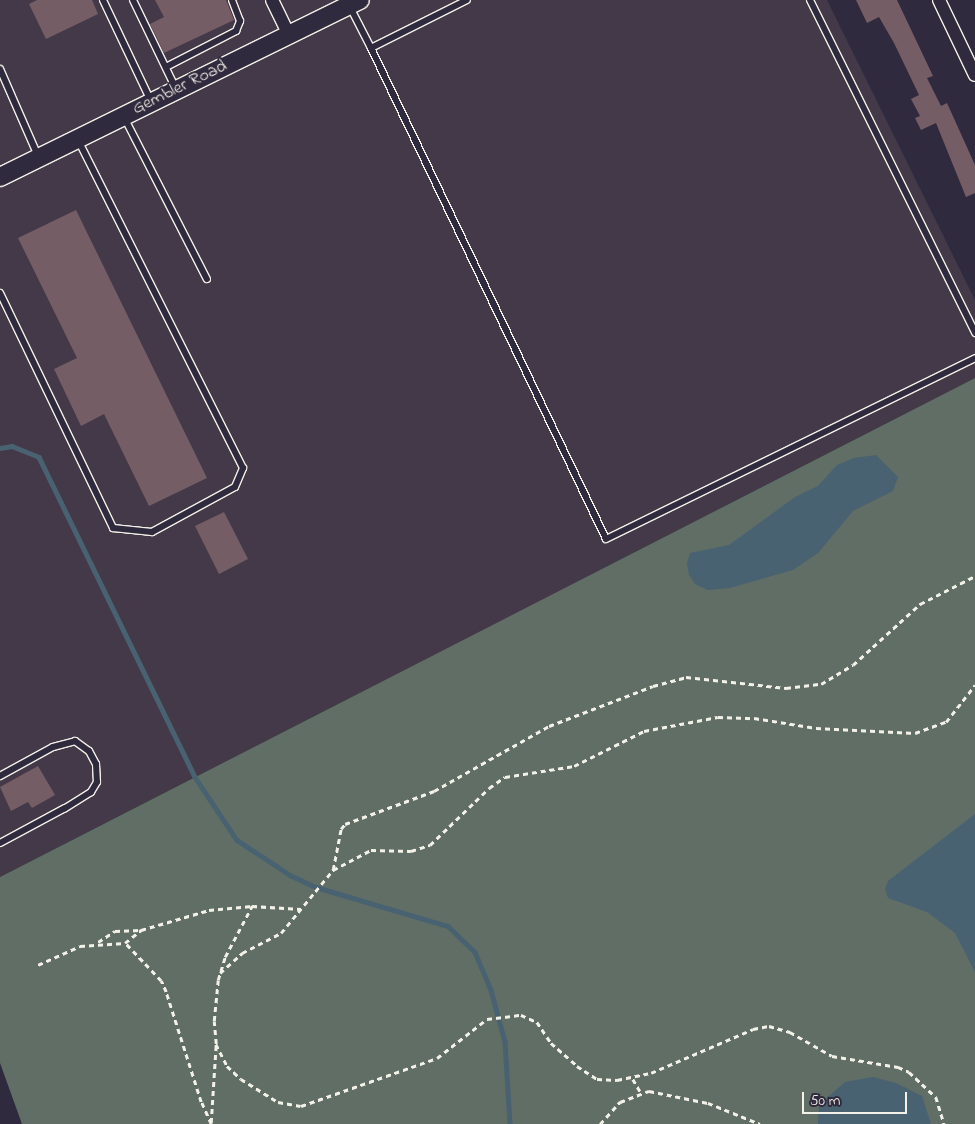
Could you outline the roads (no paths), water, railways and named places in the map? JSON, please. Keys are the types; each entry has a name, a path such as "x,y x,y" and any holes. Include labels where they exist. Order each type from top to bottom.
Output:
{"main road":[{"name":"Gembler Road","path":"0,177 355,3"}],"street":[{"path":"272,0 288,35"},
{"path":"939,0 975,74"}],"lane":[{"path":"104,0 152,102"},
{"path":"133,0 177,90"},
{"path":"166,67 236,31 240,21 232,0"},
{"path":"371,48 468,0"},
{"path":"810,0 975,333"},
{"path":"355,3 371,48 606,539 975,358"},
{"path":"0,69 39,158"},
{"path":"123,116 207,280"},
{"path":"0,293 112,528 152,532 236,487 243,468 77,139"},
{"path":"0,776 39,754 75,741 89,751 96,764 97,782 91,792 0,843"}],"water":[{"path":"876,455 898,477 893,491 853,511 818,553 793,570 730,588 708,590 695,584 689,575 687,563 690,553 729,545 795,497 818,486 837,465 854,458"},
{"path":"975,814 975,972 955,933 927,912 888,898 885,889 888,881"},
{"path":"873,1077 896,1083 922,1096 931,1124 818,1124 819,1105 845,1082"}],"waterway":[{"path":"0,448 12,446 39,457 195,777 237,840 290,875 316,887 448,926 475,952 491,990 505,1042 510,1124"}]}
